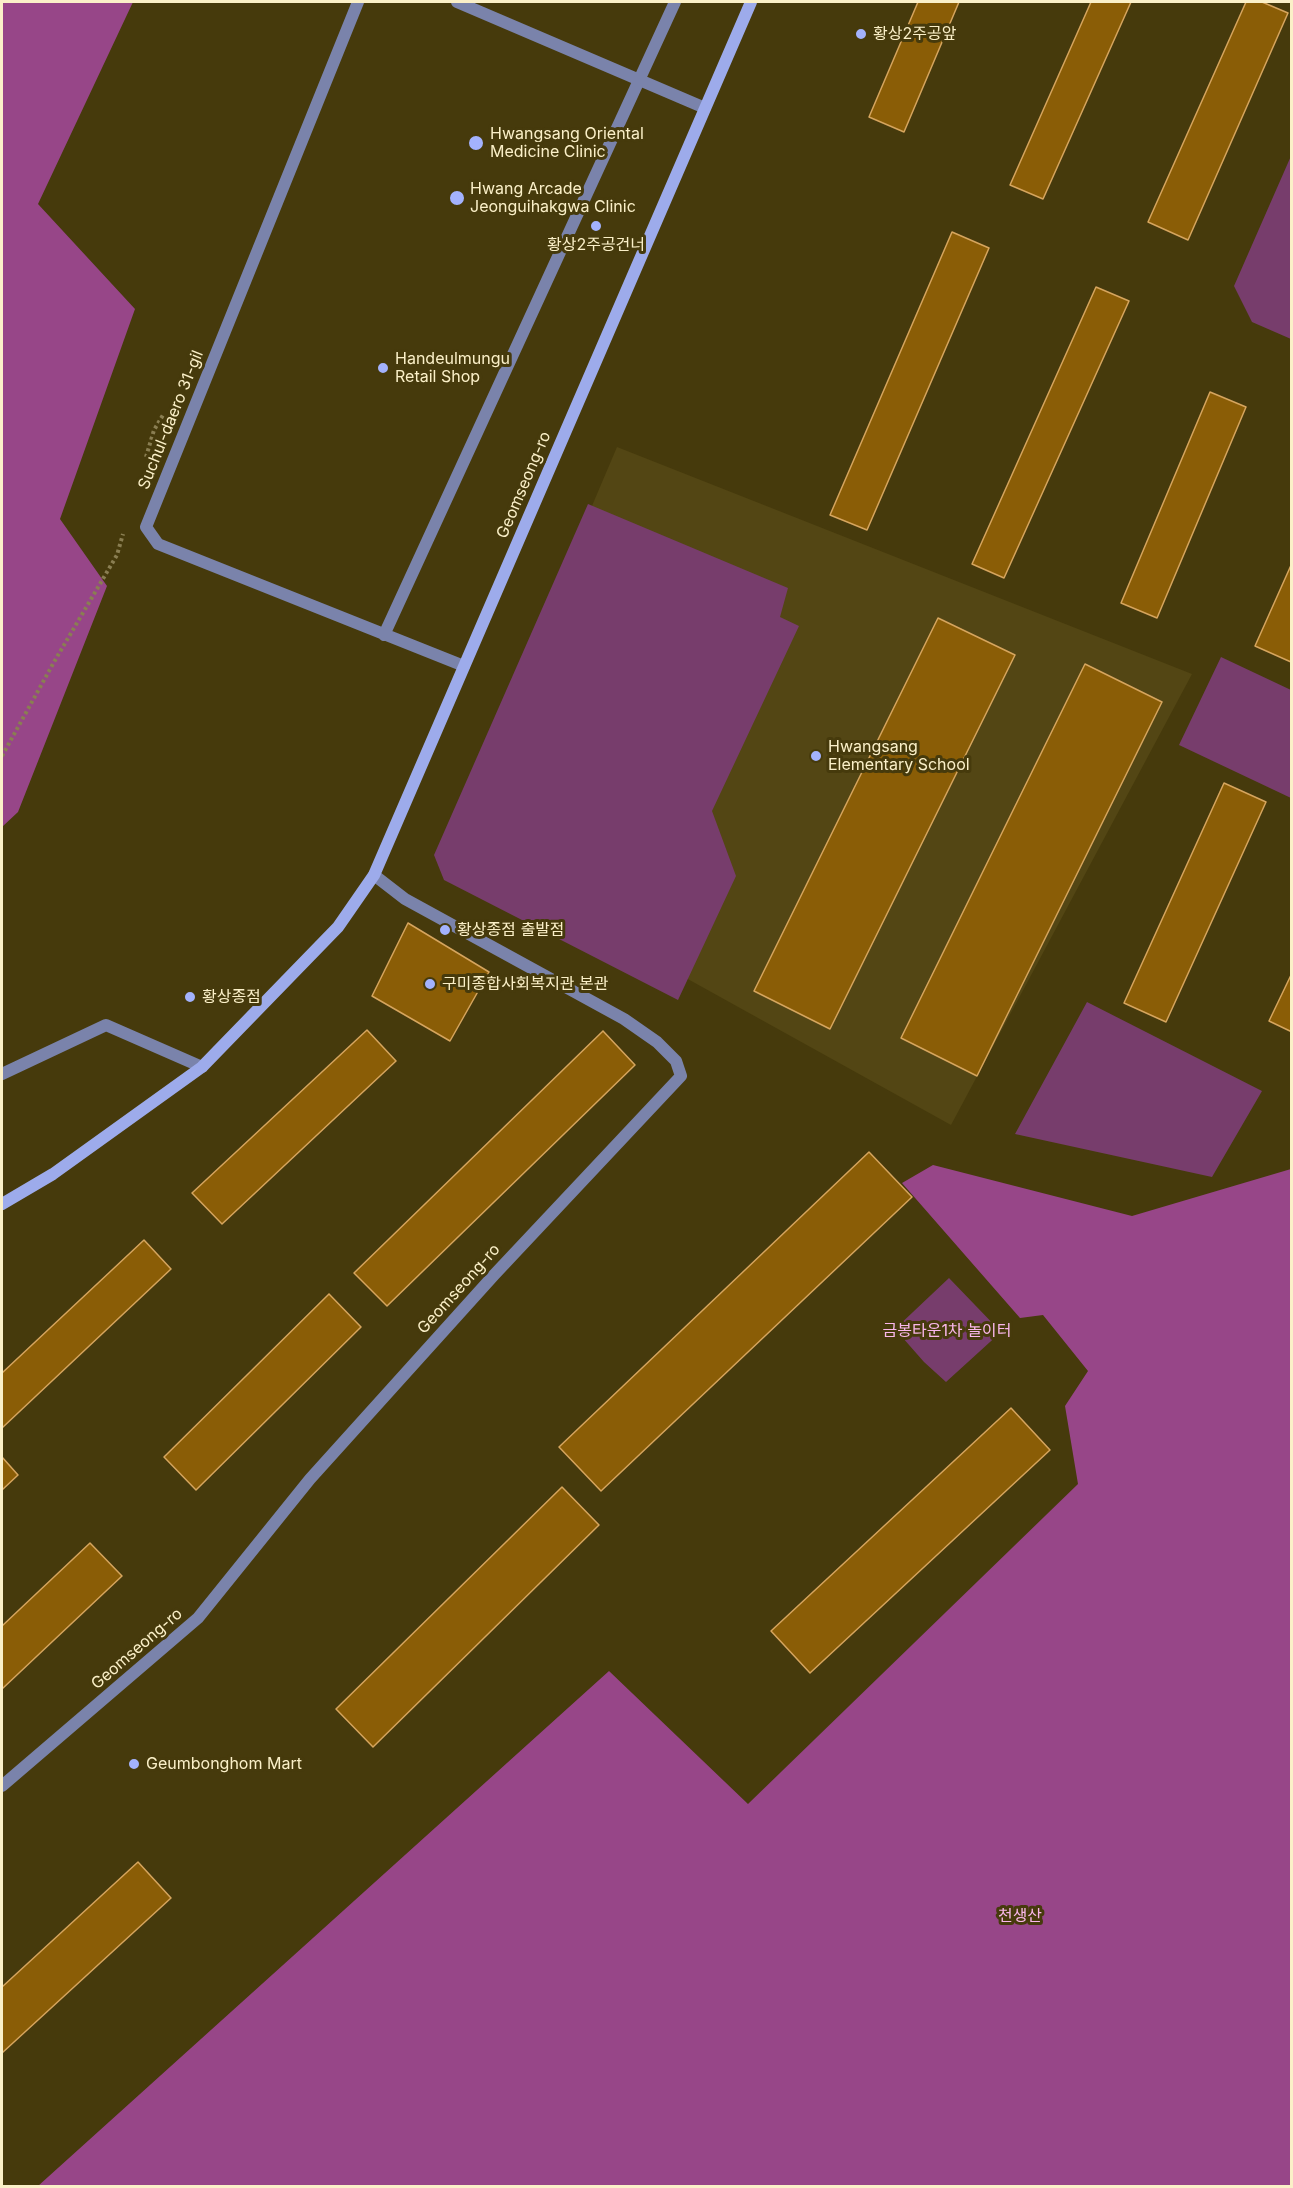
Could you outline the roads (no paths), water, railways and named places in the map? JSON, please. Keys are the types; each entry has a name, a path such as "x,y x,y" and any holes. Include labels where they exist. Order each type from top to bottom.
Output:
{"street":[{"name":"Suchul-daero 31-gil","path":"358,2 146,527 158,544 464,666"},
{"path":"457,2 705,108"},
{"path":"384,635 675,2"},
{"name":"Geomseong-ro","path":"2,1204 53,1174 202,1067 338,927 374,875 751,2"},
{"name":"Geomseong-ro","path":"2,1786 198,1618 318,1470 494,1275 681,1076 676,1061 657,1042 624,1019 405,899 374,875"},
{"path":"2,1074 106,1025 202,1067"}],"place":[{"name":"황상2주공앞","path":"861,34"},
{"name":"Hwangsang Oriental Medicine Clinic","path":"476,143"},
{"name":"Hwang Arcade Jeonguihakgwa Clinic","path":"457,198"},
{"name":"황상2주공건너","path":"596,226"},
{"name":"Handeulmungu Retail Shop","path":"383,368"},
{"name":"Hwangsang Elementary School","path":"816,756"},
{"name":"황상종점 출발점","path":"445,930"},
{"name":"구미종합사회복지관 본관","path":"430,984"},
{"name":"황상종점","path":"190,997"},
{"name":"Geumbonghom Mart","path":"134,1764"}],"park label":[{"name":"금봉타운1차 놀이터","path":"947,1331"},
{"name":"천생산","path":"1020,1916"}]}
